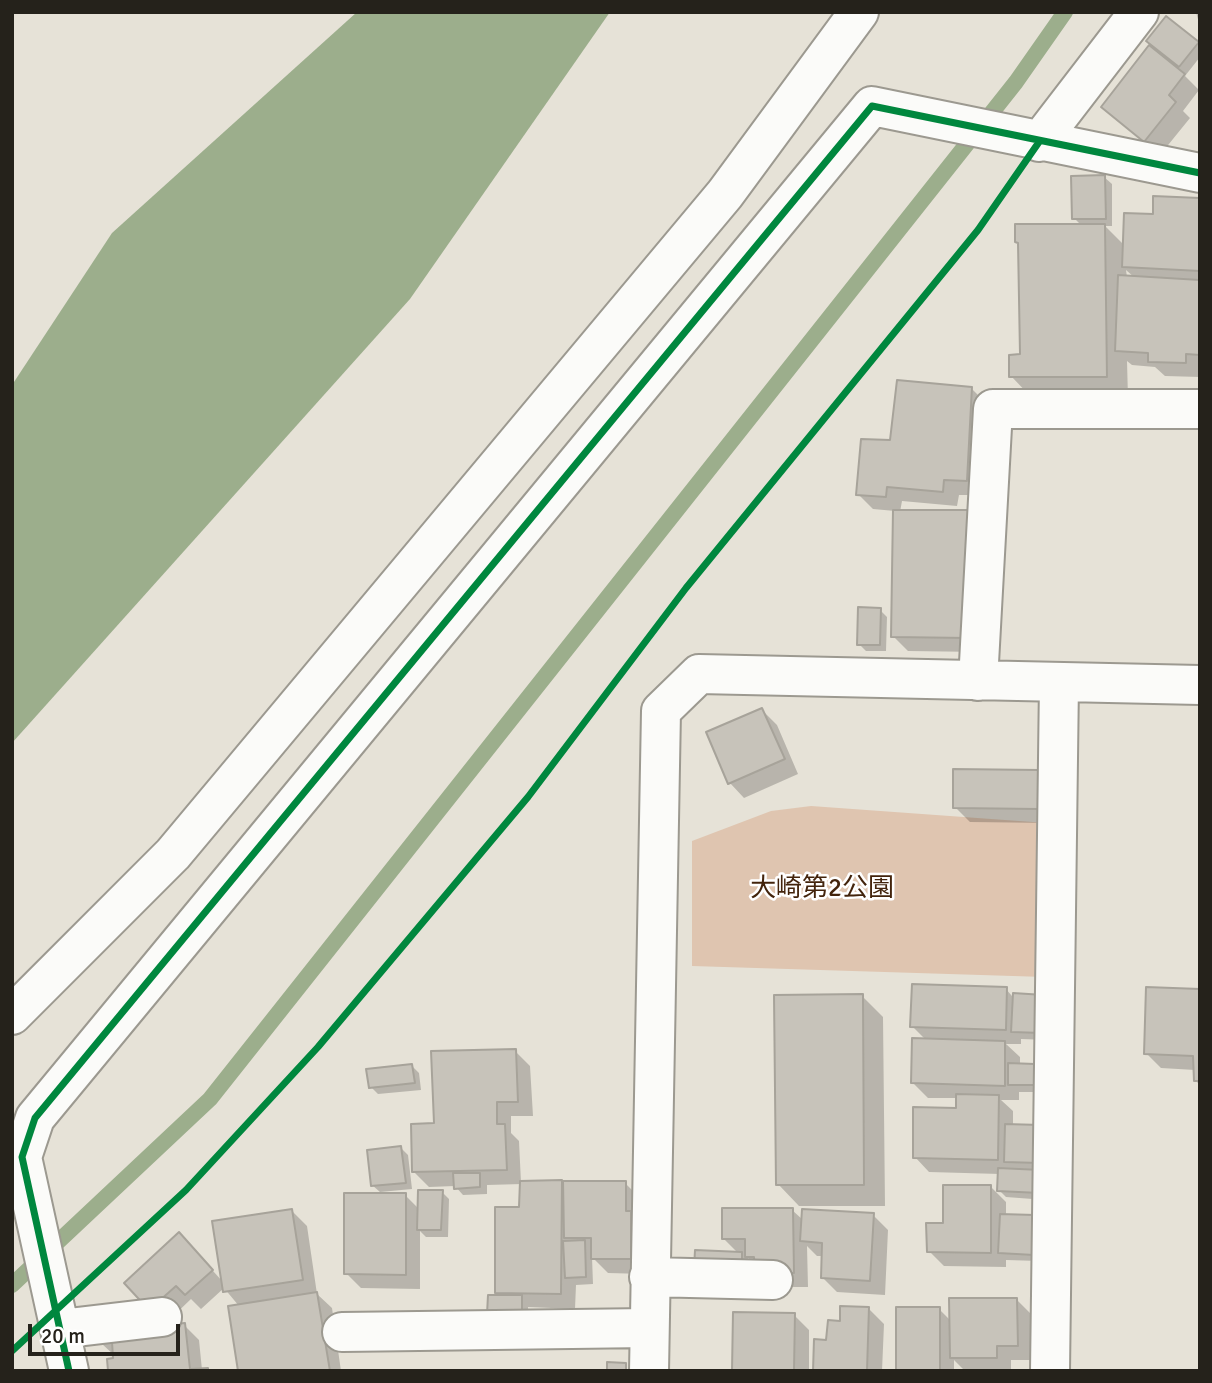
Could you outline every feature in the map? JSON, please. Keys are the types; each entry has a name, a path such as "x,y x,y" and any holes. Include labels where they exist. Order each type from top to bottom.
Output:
{"street":[{"path":"12,1015 182,844 725,194 859,12"},
{"path":"1039,142 1139,12"},
{"path":"69,1371 22,1157 35,1118 872,106 1200,173"},
{"path":"978,681 993,409 1200,410"},
{"path":"649,1371 661,711 699,674 1200,685"},
{"path":"1050,1371 1059,682"},
{"path":"649,1277 773,1280"},
{"path":"59,1320 162,1317"},
{"path":"342,1332 648,1328"}],"path":[{"path":"59,1320 186,1190 318,1047 511,817 686,588 978,230 1039,142"}],"green space":[{"name":"大崎第2公園","path":"811,806 1047,823 1045,977 692,966 692,841 771,811"}],"shaded area":[{"path":"357,12 610,12 410,299 12,743 12,385 112,233"}],"building":[{"path":"1166,16 1199,42 1179,67 1146,41"},
{"path":"1149,45 1185,74 1169,95 1176,102 1144,142 1101,107"},
{"path":"1105,175 1106,219 1072,219 1071,176"},
{"path":"1153,196 1200,198 1200,271 1122,267 1124,213 1153,214"},
{"path":"1015,224 1105,224 1107,377 1009,377 1009,355 1020,354 1018,243 1015,242"},
{"path":"1118,275 1200,280 1200,355 1186,354 1186,363 1148,362 1148,353 1115,351"},
{"path":"897,380 972,387 967,481 944,480 943,492 887,487 886,497 856,495 861,439 890,440"},
{"path":"893,510 969,510 968,638 891,637"},
{"path":"858,607 881,608 880,645 857,645"},
{"path":"762,708 785,759 728,784 706,732"},
{"path":"953,769 1039,770 1038,809 953,808"},
{"path":"912,984 1007,987 1006,1030 910,1027"},
{"path":"1146,987 1200,989 1200,1081 1194,1081 1193,1056 1144,1054"},
{"path":"1013,993 1044,995 1042,1033 1011,1032"},
{"path":"863,994 864,1185 776,1185 774,995"},
{"path":"912,1038 1005,1041 1005,1086 911,1083"},
{"path":"516,1049 518,1102 497,1102 497,1124 505,1124 507,1170 412,1172 411,1124 434,1123 431,1051"},
{"path":"1008,1063 1035,1064 1035,1085 1008,1085"},
{"path":"412,1064 415,1083 369,1088 366,1069"},
{"path":"956,1094 999,1095 998,1160 913,1158 913,1107 956,1108"},
{"path":"1005,1124 1041,1125 1040,1163 1004,1162"},
{"path":"401,1146 406,1183 371,1186 367,1150"},
{"path":"998,1168 1041,1170 1040,1193 997,1191"},
{"path":"453,1173 480,1173 480,1187 454,1189"},
{"path":"562,1180 561,1294 495,1293 495,1207 519,1207 520,1181"},
{"path":"563,1181 626,1181 626,1211 631,1211 631,1259 591,1259 591,1238 564,1238"},
{"path":"943,1185 991,1185 991,1253 927,1252 926,1223 943,1223"},
{"path":"418,1190 443,1190 441,1230 417,1230"},
{"path":"344,1193 406,1193 406,1275 344,1274"},
{"path":"722,1208 793,1208 794,1273 755,1273 754,1257 745,1257 745,1239 722,1239"},
{"path":"292,1209 303,1280 223,1292 212,1221"},
{"path":"802,1209 874,1213 870,1281 821,1278 822,1243 800,1241"},
{"path":"1000,1214 1035,1215 1034,1255 998,1253"},
{"path":"179,1232 213,1270 185,1295 176,1286 149,1310 124,1283"},
{"path":"585,1240 586,1277 565,1278 563,1241"},
{"path":"695,1250 742,1252 742,1270 694,1269"},
{"path":"317,1292 330,1371 238,1371 228,1306"},
{"path":"488,1295 522,1295 522,1314 487,1314"},
{"path":"949,1298 1017,1298 1018,1346 997,1346 997,1358 950,1358"},
{"path":"840,1306 869,1307 867,1371 813,1371 814,1339 826,1340 828,1320 840,1321"},
{"path":"896,1307 940,1307 940,1371 896,1371"},
{"path":"733,1312 795,1313 794,1371 732,1371"},
{"path":"185,1323 190,1369 208,1368 208,1371 108,1371 107,1359 113,1358 112,1342 99,1331"},
{"path":"607,1362 626,1363 626,1371 607,1371"}],"waterway":[{"path":"12,1285 210,1099 1016,82 1065,12"}],"cycle path":[{"path":"69,1371 22,1157 35,1118 872,106 1200,173"},
{"path":"12,1351 186,1190 318,1047 528,797 686,588 978,230 1039,142"}]}
